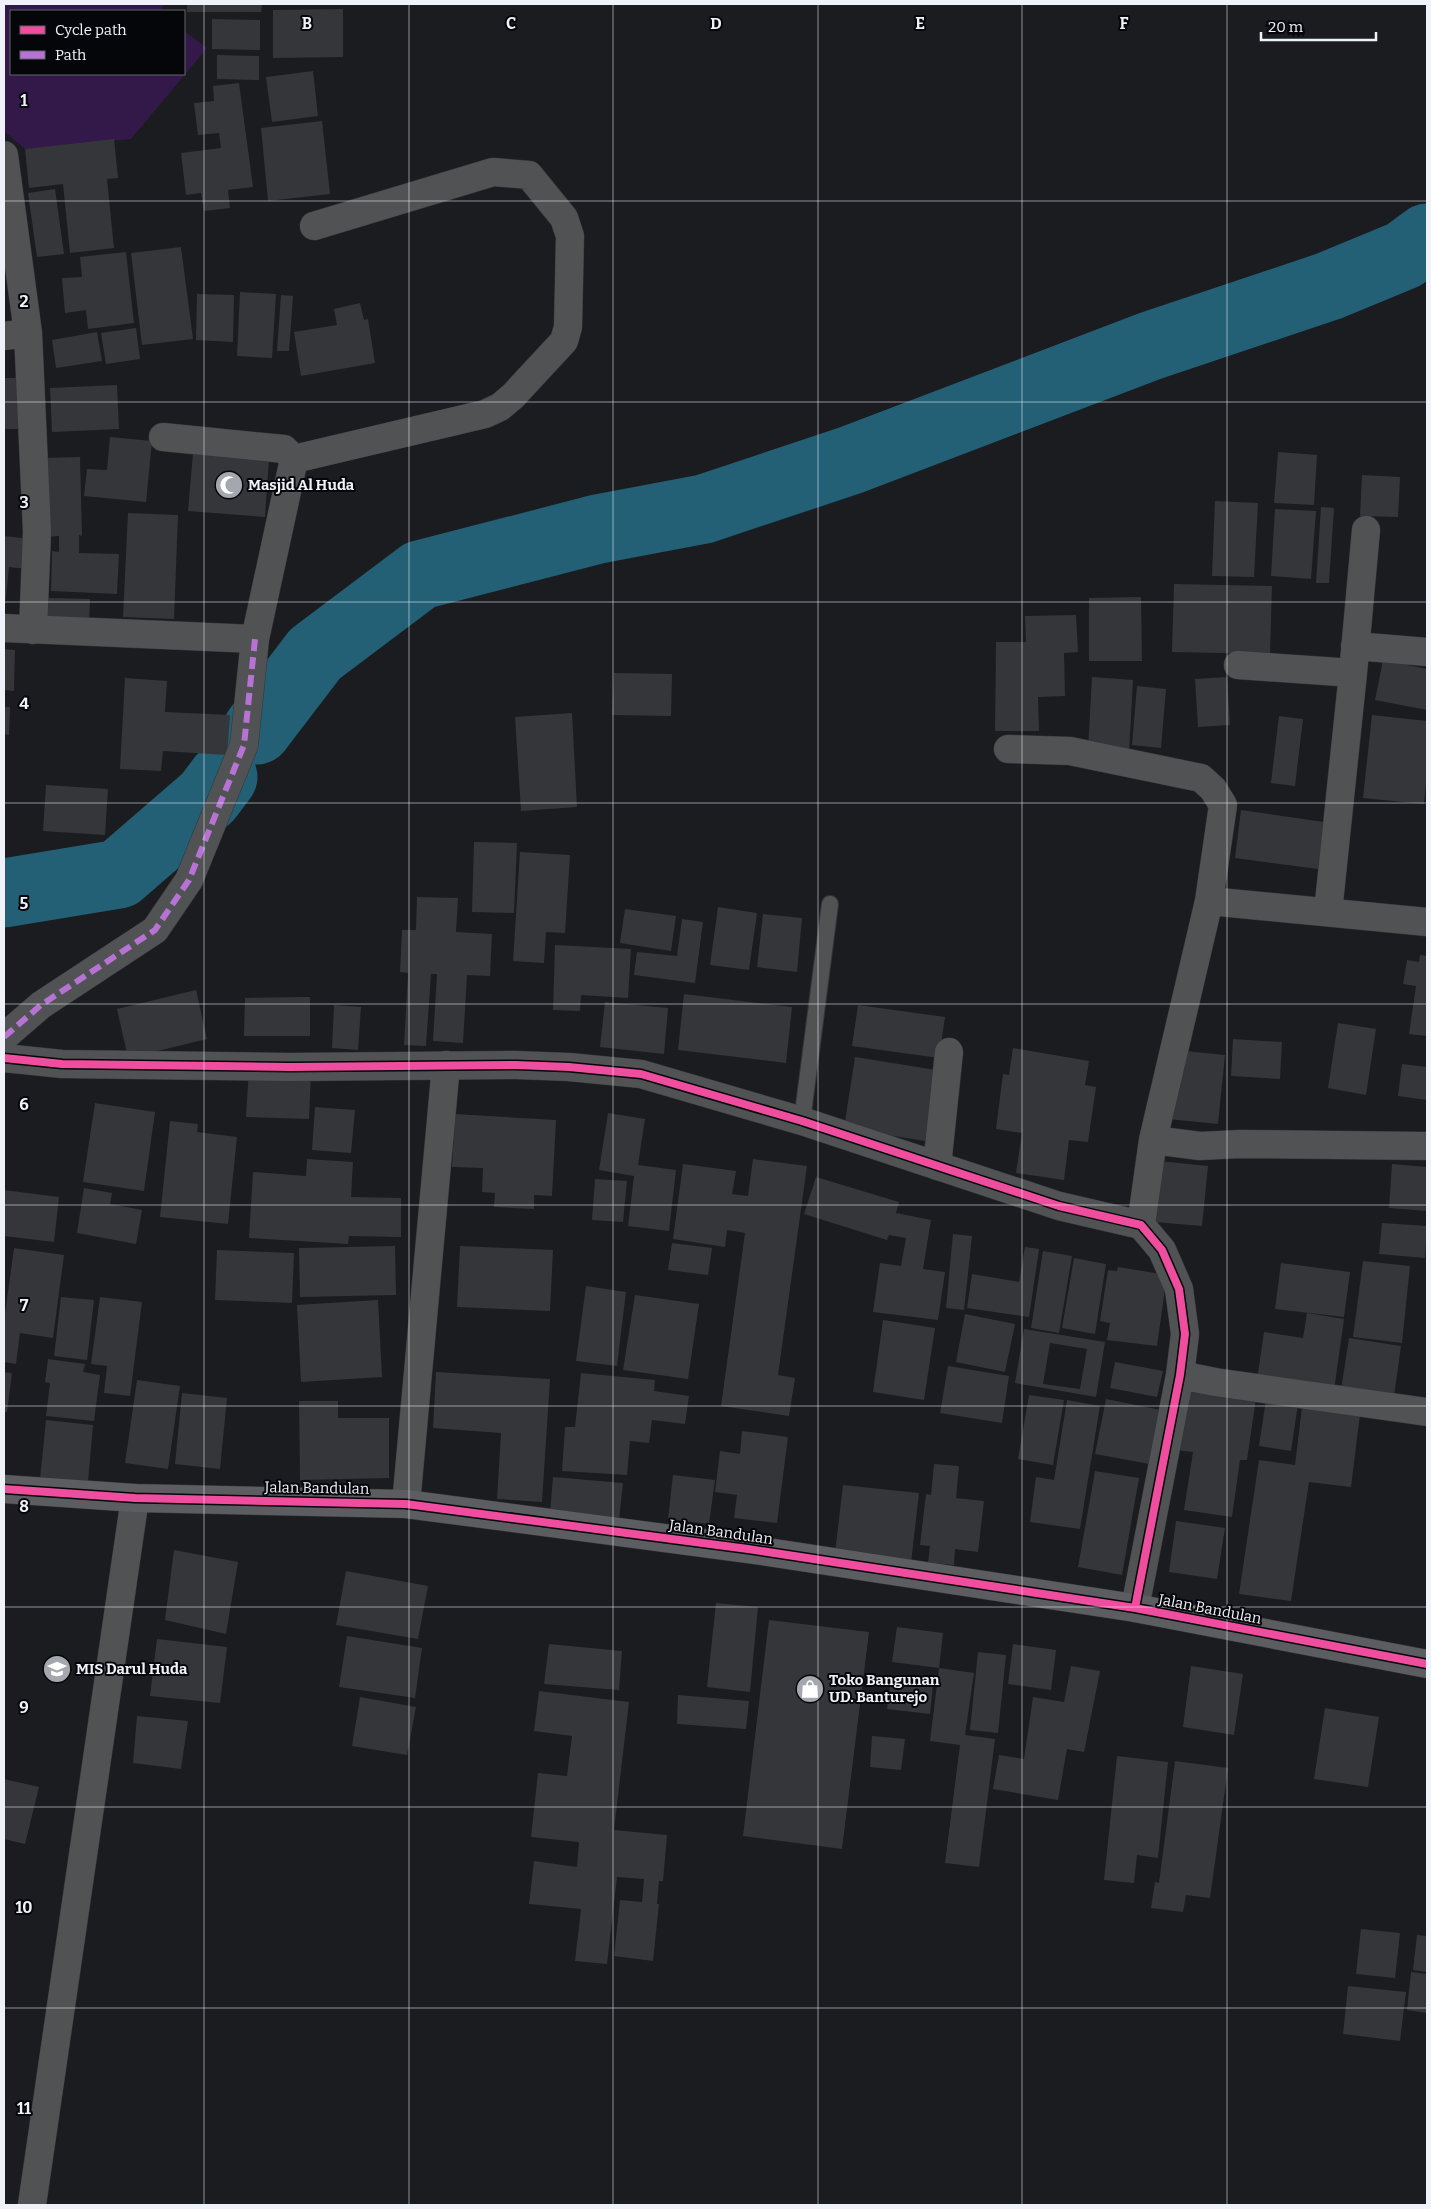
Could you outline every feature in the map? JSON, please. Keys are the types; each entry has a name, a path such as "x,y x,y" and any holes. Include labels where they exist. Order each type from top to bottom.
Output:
{"street":[{"path":"4,155 16,335 37,531 33,630"},
{"path":"294,459 485,414 513,396 564,341 568,327 570,236 564,218 529,175 493,172 314,226"},
{"path":"163,437 284,449 294,459"},
{"path":"4,1036 41,1005 155,930 189,880 244,745 255,639 294,459"},
{"path":"1328,912 1354,673 1366,530"},
{"path":"4,628 255,639"},
{"path":"1355,646 1427,652"},
{"path":"1238,665 1354,673"},
{"path":"1008,750 1070,752 1202,778 1223,805 1209,901 1153,1140 1141,1225"},
{"path":"1209,901 1427,922"},
{"path":"937,1166 949,1052"},
{"path":"4,1058 62,1064 569,1067 641,1074 802,1121 1059,1206 1141,1225 1162,1250 1179,1288 1184,1334 1180,1375 1135,1608"},
{"path":"406,1504 446,1065"},
{"path":"1153,1140 1200,1146 1240,1144 1427,1146"},
{"path":"1180,1375 1214,1382 1427,1412"},
{"name":"Jalan Bandulan","path":"4,1489 135,1498 406,1504 748,1549 1135,1608 1427,1664"},
{"path":"32,2205 135,1498"}],"lane":[{"path":"802,1121 830,904"}],"shaded area":[{"path":"4,4 165,4 161,10 10,10 10,75 184,75 131,139 25,149 4,131"},
{"path":"185,32 207,48 185,74"}],"building":[{"path":"187,4 262,4 261,12 187,12"},
{"path":"343,9 343,57 273,58 273,10"},
{"path":"212,19 260,20 260,50 212,49"},
{"path":"217,55 259,56 259,80 217,79"},
{"path":"313,71 318,116 272,122 266,77"},
{"path":"239,83 253,187 228,190 230,208 204,211 201,193 186,195 181,153 221,148 219,133 198,135 194,103 214,101 213,86"},
{"path":"322,121 330,194 268,201 261,128"},
{"path":"114,139 118,178 107,179 114,248 70,253 63,184 29,188 25,149"},
{"path":"55,189 64,254 37,257 28,193"},
{"path":"181,247 193,339 142,345 131,253"},
{"path":"126,252 134,323 88,329 86,310 65,313 62,278 82,277 80,257"},
{"path":"240,292 276,294 272,358 237,356"},
{"path":"197,294 234,295 233,342 196,340"},
{"path":"281,295 293,296 289,351 277,351"},
{"path":"360,303 364,320 368,319 375,363 301,376 294,332 337,325 334,309"},
{"path":"136,328 140,359 106,364 101,333"},
{"path":"97,332 102,361 56,368 52,340"},
{"path":"4,378 21,378 21,429 4,429"},
{"path":"117,385 119,429 52,432 50,388"},
{"path":"110,437 152,441 146,502 84,496 87,469 107,470"},
{"path":"1278,452 1317,455 1314,505 1274,503"},
{"name":"Masjid Al Huda","path":"193,453 269,459 265,517 188,511"},
{"path":"80,457 82,536 79,535 79,553 119,554 117,594 51,591 52,551 59,552 59,536 46,537 43,458"},
{"path":"1362,475 1400,477 1398,517 1360,516"},
{"path":"1215,501 1258,503 1254,577 1212,576"},
{"path":"1321,507 1334,508 1329,583 1316,583"},
{"path":"1275,509 1316,511 1311,579 1271,576"},
{"path":"128,513 178,515 174,619 123,617"},
{"path":"4,536 31,539 27,569 9,567 5,607"},
{"path":"1174,584 1272,586 1270,654 1172,652"},
{"path":"1141,597 1142,661 1089,661 1089,598"},
{"path":"47,598 90,599 89,623 46,622"},
{"path":"1076,615 1078,652 1064,653 1065,696 1038,697 1039,731 995,731 996,642 1026,642 1025,616"},
{"path":"4,649 15,650 14,691 4,690"},
{"path":"1383,660 1427,669 1427,710 1375,700"},
{"path":"614,673 672,674 671,716 612,715"},
{"path":"1092,677 1133,680 1129,753 1088,750"},
{"path":"1227,677 1230,725 1198,727 1195,679"},
{"path":"125,678 167,681 165,712 230,715 227,755 163,751 161,771 120,769"},
{"path":"1137,686 1166,689 1161,748 1132,745"},
{"path":"4,707 10,707 9,735 4,734"},
{"path":"572,713 577,807 521,811 515,717"},
{"path":"1372,715 1427,721 1427,772 1424,804 1363,798"},
{"path":"1279,716 1303,719 1295,786 1271,783"},
{"path":"46,785 108,789 105,835 43,831"},
{"path":"1241,810 1324,822 1318,869 1235,858"},
{"path":"474,842 517,843 514,913 472,912"},
{"path":"520,852 570,855 565,933 546,932 544,963 513,961"},
{"path":"417,897 458,898 456,932 492,934 490,976 467,975 463,1043 433,1041 437,974 431,974 426,1046 404,1045 408,973 400,972 402,930 416,930"},
{"path":"718,907 757,913 749,970 710,965"},
{"path":"625,909 676,916 671,951 620,943"},
{"path":"763,914 802,918 797,972 757,967"},
{"path":"682,919 703,922 695,983 634,975 637,952 677,956"},
{"path":"555,945 631,949 628,998 581,995 580,1011 553,1010"},
{"path":"1420,955 1427,956 1427,1036 1409,1034 1416,986 1403,984 1407,960 1419,962"},
{"path":"196,990 207,1039 128,1058 117,1009"},
{"path":"684,994 792,1007 786,1063 678,1050"},
{"path":"310,997 310,1036 244,1036 245,998"},
{"path":"605,1002 668,1008 664,1054 600,1047"},
{"path":"334,1005 361,1007 358,1050 332,1048"},
{"path":"858,1005 945,1017 939,1058 852,1046"},
{"path":"1338,1023 1376,1029 1366,1095 1328,1088"},
{"path":"1233,1039 1282,1042 1280,1079 1231,1076"},
{"path":"1013,1048 1089,1061 1085,1085 1096,1087 1088,1142 1069,1140 1064,1180 1016,1173 1022,1133 996,1129 1003,1074 1009,1075"},
{"path":"1175,1050 1225,1055 1218,1124 1168,1119"},
{"path":"855,1057 936,1070 925,1141 844,1128"},
{"path":"1402,1064 1427,1067 1427,1100 1398,1096"},
{"path":"249,1069 311,1072 309,1119 246,1117"},
{"path":"95,1103 155,1112 144,1191 83,1182"},
{"path":"315,1107 355,1110 351,1153 312,1150"},
{"path":"608,1113 645,1119 638,1165 676,1170 669,1231 628,1226 634,1176 599,1170"},
{"path":"455,1114 556,1120 552,1196 534,1195 534,1209 494,1207 495,1193 482,1192 483,1168 452,1167"},
{"path":"170,1121 198,1124 197,1132 237,1137 228,1224 160,1217"},
{"path":"307,1159 353,1162 351,1197 401,1198 401,1237 349,1236 348,1244 249,1238 253,1172 306,1176"},
{"path":"753,1159 807,1166 778,1375 795,1378 789,1416 721,1406 745,1233 727,1230 725,1247 673,1239 683,1164 736,1171 732,1194 748,1196"},
{"path":"1159,1161 1208,1166 1202,1226 1154,1222"},
{"path":"1392,1164 1427,1167 1427,1211 1389,1208"},
{"path":"816,1177 899,1202 896,1213 931,1220 923,1269 945,1272 938,1320 873,1312 880,1263 901,1266 906,1238 889,1235 887,1240 804,1214"},
{"path":"595,1179 627,1181 623,1222 592,1220"},
{"path":"84,1188 112,1193 110,1204 142,1210 136,1244 77,1233"},
{"path":"4,1190 59,1197 54,1242 4,1236"},
{"path":"1382,1223 1427,1226 1425,1258 1379,1254"},
{"path":"953,1234 972,1236 964,1310 946,1308"},
{"path":"672,1243 712,1248 708,1275 668,1270"},
{"path":"395,1246 396,1295 300,1297 299,1248"},
{"path":"460,1246 553,1250 550,1311 457,1307"},
{"path":"1025,1247 1039,1249 1029,1317 967,1308 972,1274 1019,1282"},
{"path":"14,1248 64,1255 53,1338 20,1333 16,1364 4,1362 4,1321"},
{"path":"217,1250 294,1253 292,1303 215,1300"},
{"path":"1043,1251 1072,1256 1059,1333 1031,1328"},
{"path":"1074,1258 1106,1264 1095,1334 1062,1328"},
{"path":"1363,1261 1410,1266 1402,1343 1353,1337"},
{"path":"1281,1263 1350,1272 1344,1317 1275,1309"},
{"path":"1118,1267 1167,1275 1157,1346 1107,1340 1110,1323 1100,1321 1108,1270 1117,1271"},
{"path":"586,1286 626,1292 617,1366 576,1361"},
{"path":"635,1295 699,1304 688,1379 623,1370"},
{"path":"61,1297 94,1300 87,1360 54,1356"},
{"path":"100,1297 142,1302 130,1396 104,1393 107,1366 91,1364"},
{"path":"378,1300 382,1377 301,1382 297,1305"},
{"path":"1307,1313 1344,1319 1333,1398 1256,1387 1264,1332 1303,1338"},
{"path":"965,1314 1015,1324 1005,1372 956,1362"},
{"path":"883,1320 935,1328 924,1400 873,1392"},
{"path":"1024,1329 1105,1342 1096,1397 1015,1383","holes":["1050,1343 1087,1349 1080,1389 1043,1384"]},
{"path":"1349,1338 1401,1346 1393,1404 1340,1396"},
{"path":"48,1359 85,1364 83,1372 100,1375 94,1421 46,1416 50,1383 45,1382"},
{"path":"1115,1362 1163,1371 1157,1397 1110,1388"},
{"path":"948,1366 1009,1376 1002,1423 940,1413"},
{"path":"4,1372 12,1373 7,1412 4,1412"},
{"path":"436,1372 550,1379 542,1502 497,1499 501,1433 433,1428"},
{"path":"581,1373 655,1380 654,1391 689,1396 685,1424 652,1420 649,1443 630,1441 627,1475 562,1471 565,1427 575,1427"},
{"path":"137,1380 180,1386 168,1469 125,1463"},
{"path":"1185,1387 1256,1398 1247,1460 1240,1460 1232,1517 1184,1510 1193,1452 1176,1450"},
{"path":"182,1393 227,1398 220,1469 175,1464"},
{"path":"1267,1393 1299,1397 1291,1451 1259,1446"},
{"path":"1029,1395 1064,1400 1053,1465 1018,1459"},
{"path":"1106,1399 1166,1411 1155,1465 1095,1454"},
{"path":"1303,1399 1361,1406 1351,1487 1309,1482 1291,1601 1239,1594 1259,1460 1295,1465"},
{"path":"1067,1400 1100,1406 1080,1529 1030,1522 1036,1477 1054,1480"},
{"path":"299,1401 338,1401 338,1418 389,1418 389,1478 300,1480"},
{"path":"46,1420 93,1425 87,1493 39,1489"},
{"path":"742,1431 788,1437 777,1523 734,1518 737,1495 715,1492 720,1451 740,1454"},
{"path":"934,1464 959,1466 956,1498 984,1501 978,1552 955,1549 954,1565 928,1563 930,1546 920,1545 926,1494 931,1495"},
{"path":"1095,1471 1139,1478 1122,1575 1078,1567"},
{"path":"673,1475 715,1480 709,1524 668,1519"},
{"path":"553,1477 623,1483 619,1520 550,1513"},
{"path":"843,1485 919,1493 911,1563 835,1553"},
{"path":"1176,1521 1225,1528 1217,1579 1169,1572"},
{"path":"174,1550 238,1562 226,1634 165,1620"},
{"path":"346,1571 428,1586 418,1639 336,1625"},
{"path":"716,1603 758,1607 750,1692 707,1687"},
{"path":"769,1620 869,1632 842,1849 743,1836"},
{"path":"897,1627 943,1633 939,1668 892,1662"},
{"path":"347,1636 422,1648 415,1698 339,1687"},
{"path":"157,1639 227,1647 220,1703 150,1696"},
{"path":"549,1644 622,1651 619,1690 544,1684"},
{"path":"1013,1644 1056,1650 1051,1690 1008,1684"},
{"path":"978,1652 1006,1655 998,1733 970,1730"},
{"path":"1071,1666 1100,1671 1084,1752 1067,1749 1058,1800 993,1789 999,1755 1024,1759 1033,1697 1064,1702"},
{"path":"1191,1666 1243,1674 1234,1735 1183,1727"},
{"path":"939,1668 974,1673 965,1735 995,1739 979,1867 945,1863 960,1745 930,1741"},
{"path":"891,1680 933,1685 930,1714 887,1709"},
{"path":"539,1691 629,1702 614,1830 667,1835 663,1881 659,1881 657,1904 659,1904 653,1961 614,1956 620,1900 642,1902 644,1879 617,1877 607,1964 575,1961 581,1909 529,1904 534,1861 577,1867 579,1842 531,1837 538,1773 567,1776 572,1736 534,1731"},
{"path":"678,1695 749,1701 746,1729 677,1724"},
{"path":"360,1697 416,1707 407,1755 352,1746"},
{"path":"1325,1708 1379,1717 1368,1787 1314,1779"},
{"path":"137,1716 188,1721 181,1769 133,1763"},
{"path":"872,1736 905,1739 901,1770 870,1767"},
{"path":"1117,1756 1168,1762 1158,1858 1137,1855 1134,1883 1104,1880"},
{"path":"1175,1761 1228,1768 1210,1898 1186,1895 1183,1912 1151,1908 1155,1882 1159,1883"},
{"path":"4,1779 39,1787 25,1844 4,1839"},
{"path":"1361,1929 1400,1933 1395,1978 1356,1974"},
{"path":"1417,1935 1427,1936 1427,1972 1413,1970"},
{"path":"1411,1972 1427,1974 1427,2013 1407,2010"},
{"path":"1348,1986 1406,1992 1400,2041 1343,2034"}],"waterway":[{"path":"257,730 315,654 420,575 598,529 704,509 851,460 1150,346 1329,286 1404,255 1427,238"},
{"path":"4,893 119,874 208,797 223,777"}],"marked path":[{"path":"4,1037 41,1005 155,930 189,880 244,745 255,639"}],"cycle path":[{"path":"4,1058 62,1064 290,1067 516,1065 569,1067 641,1074 802,1121 1059,1206 1141,1225 1162,1250 1179,1289 1185,1334 1180,1375 1135,1608"},
{"path":"4,1489 135,1498 406,1504 748,1549 1135,1608 1427,1664"}],"place":[{"name":"Masjid Al Huda","path":"229,485"},
{"name":"MIS Darul Huda","path":"57,1669"},
{"name":"Toko Bangunan UD. Banturejo","path":"810,1689"}]}
